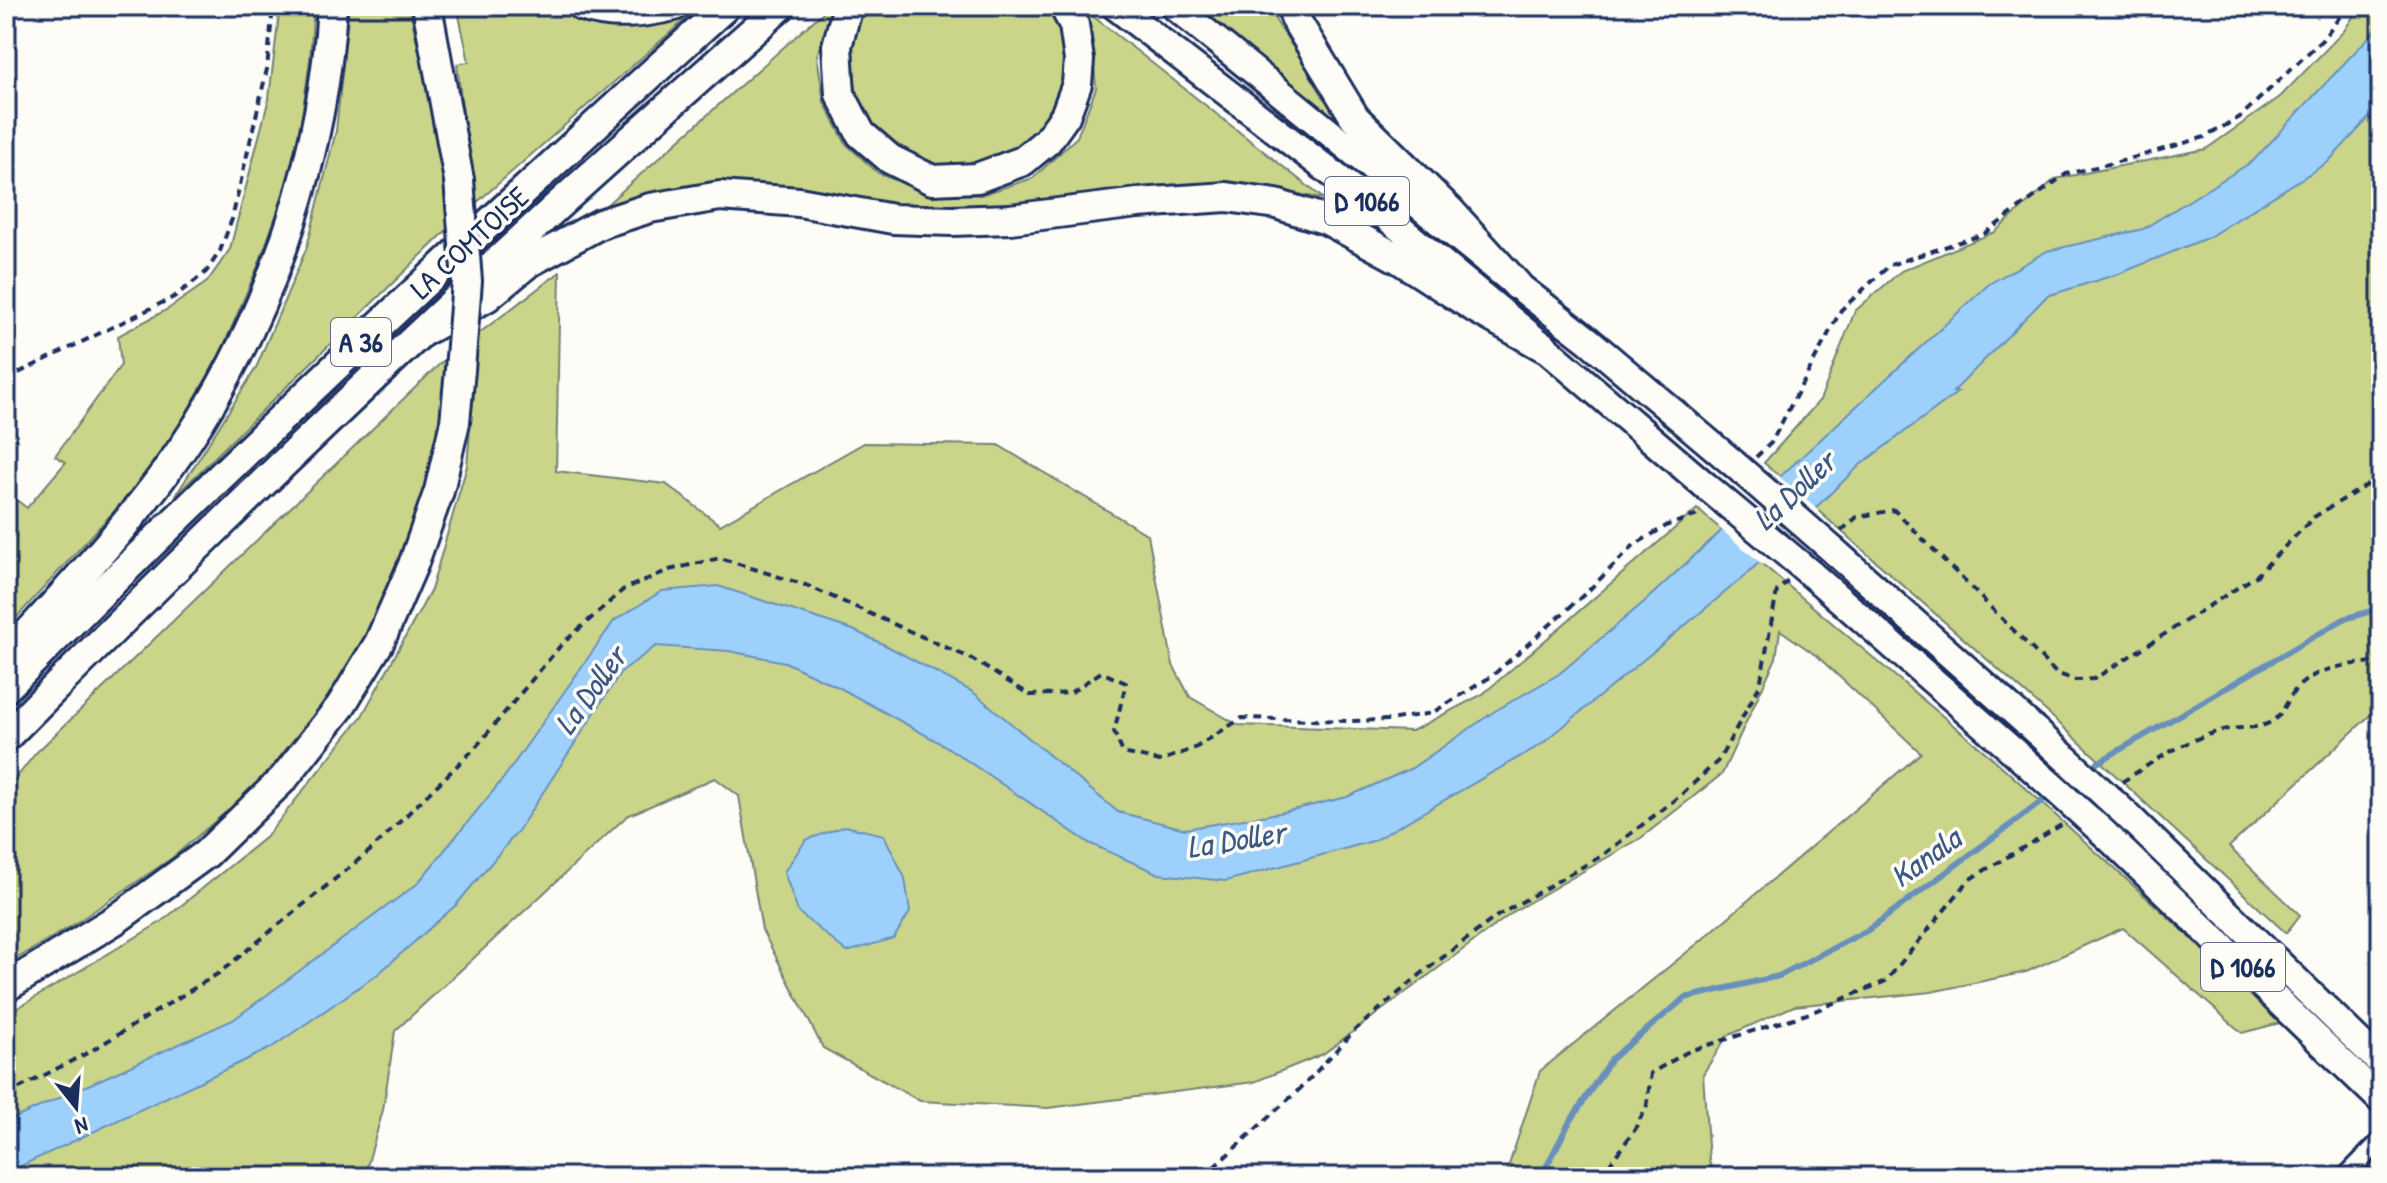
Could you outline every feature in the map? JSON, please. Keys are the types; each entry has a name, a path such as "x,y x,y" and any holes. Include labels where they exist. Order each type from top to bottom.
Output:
{"highway":[{"path":"6,657 80,576 157,483 198,424 242,346 282,251 311,152 331,37 332,6"},
{"path":"6,987 118,918 206,854 284,778 340,707 379,643 413,565 439,491 455,422 467,281 459,180 427,6"},
{"path":"582,6 619,13 647,12 674,6"},
{"name":"LA COMTOISE","path":"6,688 387,317 726,6"},
{"name":"LA COMTOISE","path":"6,737 195,550 424,331 781,6"},
{"path":"848,6 837,46 840,94 861,134 890,159 932,180 977,178 1023,161 1047,141 1065,116 1077,84 1079,60 1074,25 1064,6"},
{"name":"D 1066","path":"1115,6 1356,192 1544,347 1799,577 2013,751 2105,834 2381,1100"},
{"name":"D 1066","path":"1174,6 1741,464 1834,544 2128,816 2381,1063"},
{"path":"1291,6 1297,22 1355,118 1450,211 1517,285"},
{"path":"424,331 487,297 528,263 600,224 650,208 720,196 799,202 893,219 952,221 1010,219 1138,203 1227,197 1276,204 1327,220 1399,259 1475,308 1544,347"}],"street":[{"path":"2345,1177 2381,1140"}],"path":[{"path":"6,379 174,297 206,272 220,251 232,219 267,69 273,6"},
{"path":"1741,464 1771,443 1841,310 1890,265 1984,234 2066,174 2205,137 2240,117 2322,40 2348,6"},
{"path":"1834,544 1857,517 1894,510 2056,673 2075,680 2094,679 2256,576 2314,517 2381,479"},
{"path":"6,1095 91,1051 219,973 372,849 475,748 561,645 624,589 669,570 720,558 808,586 970,658 1030,695 1070,693 1101,672 1126,683 1114,732 1123,753 1160,761 1195,748 1242,718 1389,720 1432,713 1492,676 1588,591 1634,545 1668,525 1695,516 1706,496"},
{"path":"1203,1177 1303,1086 1356,1029 1421,974 1497,916 1603,855 1681,795 1719,760 1760,685 1777,591 1799,577"},
{"path":"2123,782 2182,744 2235,727 2266,725 2280,715 2295,691 2310,677 2325,670 2381,661"},
{"path":"1600,1177 1634,1131 1647,1105 1651,1073 1689,1051 1810,1013 1886,981 1970,879 2072,818"}],"green space":[{"path":"280,6 314,6 299,138 287,186 258,266 219,357 179,426 137,486 6,629 6,492 27,508 66,462 55,456 121,365 118,336 168,309 207,282 230,249 269,98"},
{"path":"349,6 409,6 438,145 448,229 176,495 256,368 307,247 336,131"},
{"path":"457,6 547,6 608,26 688,17 474,205 457,64 469,62"},
{"path":"830,6 836,6 817,55 824,102 846,144 878,173 923,192 981,195 1033,178 1077,137 1096,88 1092,42 1080,6 1324,199 1248,184 1164,185 961,210 882,204 789,187 697,185 639,199 595,215"},
{"path":"865,6 1051,6 1058,15 1070,59 1061,102 1033,139 1002,161 960,169 916,162 879,137 858,99 849,51"},
{"path":"1196,6 1271,6 1276,21 1344,125"},
{"path":"2360,6 2381,6 2381,705 2229,847 2300,915 2286,933 2048,713 1764,463 1820,400 1855,311 1901,271 1995,232 2055,179 2206,149 2280,97 2344,31"},
{"path":"560,272 556,471 666,484 720,525 864,443 998,445 1148,535 1173,665 1190,697 1238,725 1412,731 1483,694 1697,509 1997,762 2284,1022 2242,1033 2123,928 2026,972 1931,992 1794,1006 1727,1036 1703,1074 1709,1160 1714,1177 1505,1177 1540,1071 1697,944 1921,753 1817,656 1780,630 1776,658 1722,774 1641,838 1516,910 1323,1054 1254,1082 1048,1108 920,1101 823,1048 762,930 739,796 715,778 627,816 395,1031 383,1110 364,1177 6,1177 6,1015 161,922 267,836 362,716 431,590 467,466 478,334"},
{"path":"449,355 445,404 434,462 400,569 355,661 266,778 172,858 73,925 6,965 6,791 35,754"}],"water":[{"name":"La Doller","path":"2381,24 2381,105 2328,162 2209,237 2121,273 2047,296 1953,392 1958,392 1860,465 1747,574 1542,744 1373,841 1226,881 1159,874 1089,843 944,745 842,689 785,662 729,651 656,646 621,672 518,831 456,905 378,974 271,1048 6,1173 6,1122 233,1020 417,884 503,779 614,621 662,591 718,586 853,630 973,692 1118,812 1185,829 1279,813 1347,797 1412,768 1495,711 1559,674 1644,602 1989,284 2047,251 2143,229 2253,161"},
{"path":"845,826 884,835 905,878 910,912 894,938 847,952 798,912 784,872 806,840"}],"pier":[{"path":"1776,474 1819,511 1763,565 1718,527"}],"waterway":[{"name":"Kanala","path":"2087,769 2344,619 2381,608"},
{"name":"Kanala","path":"1541,1177 1568,1125 1611,1059 1685,998 1779,976 1868,930 2052,794"}]}
